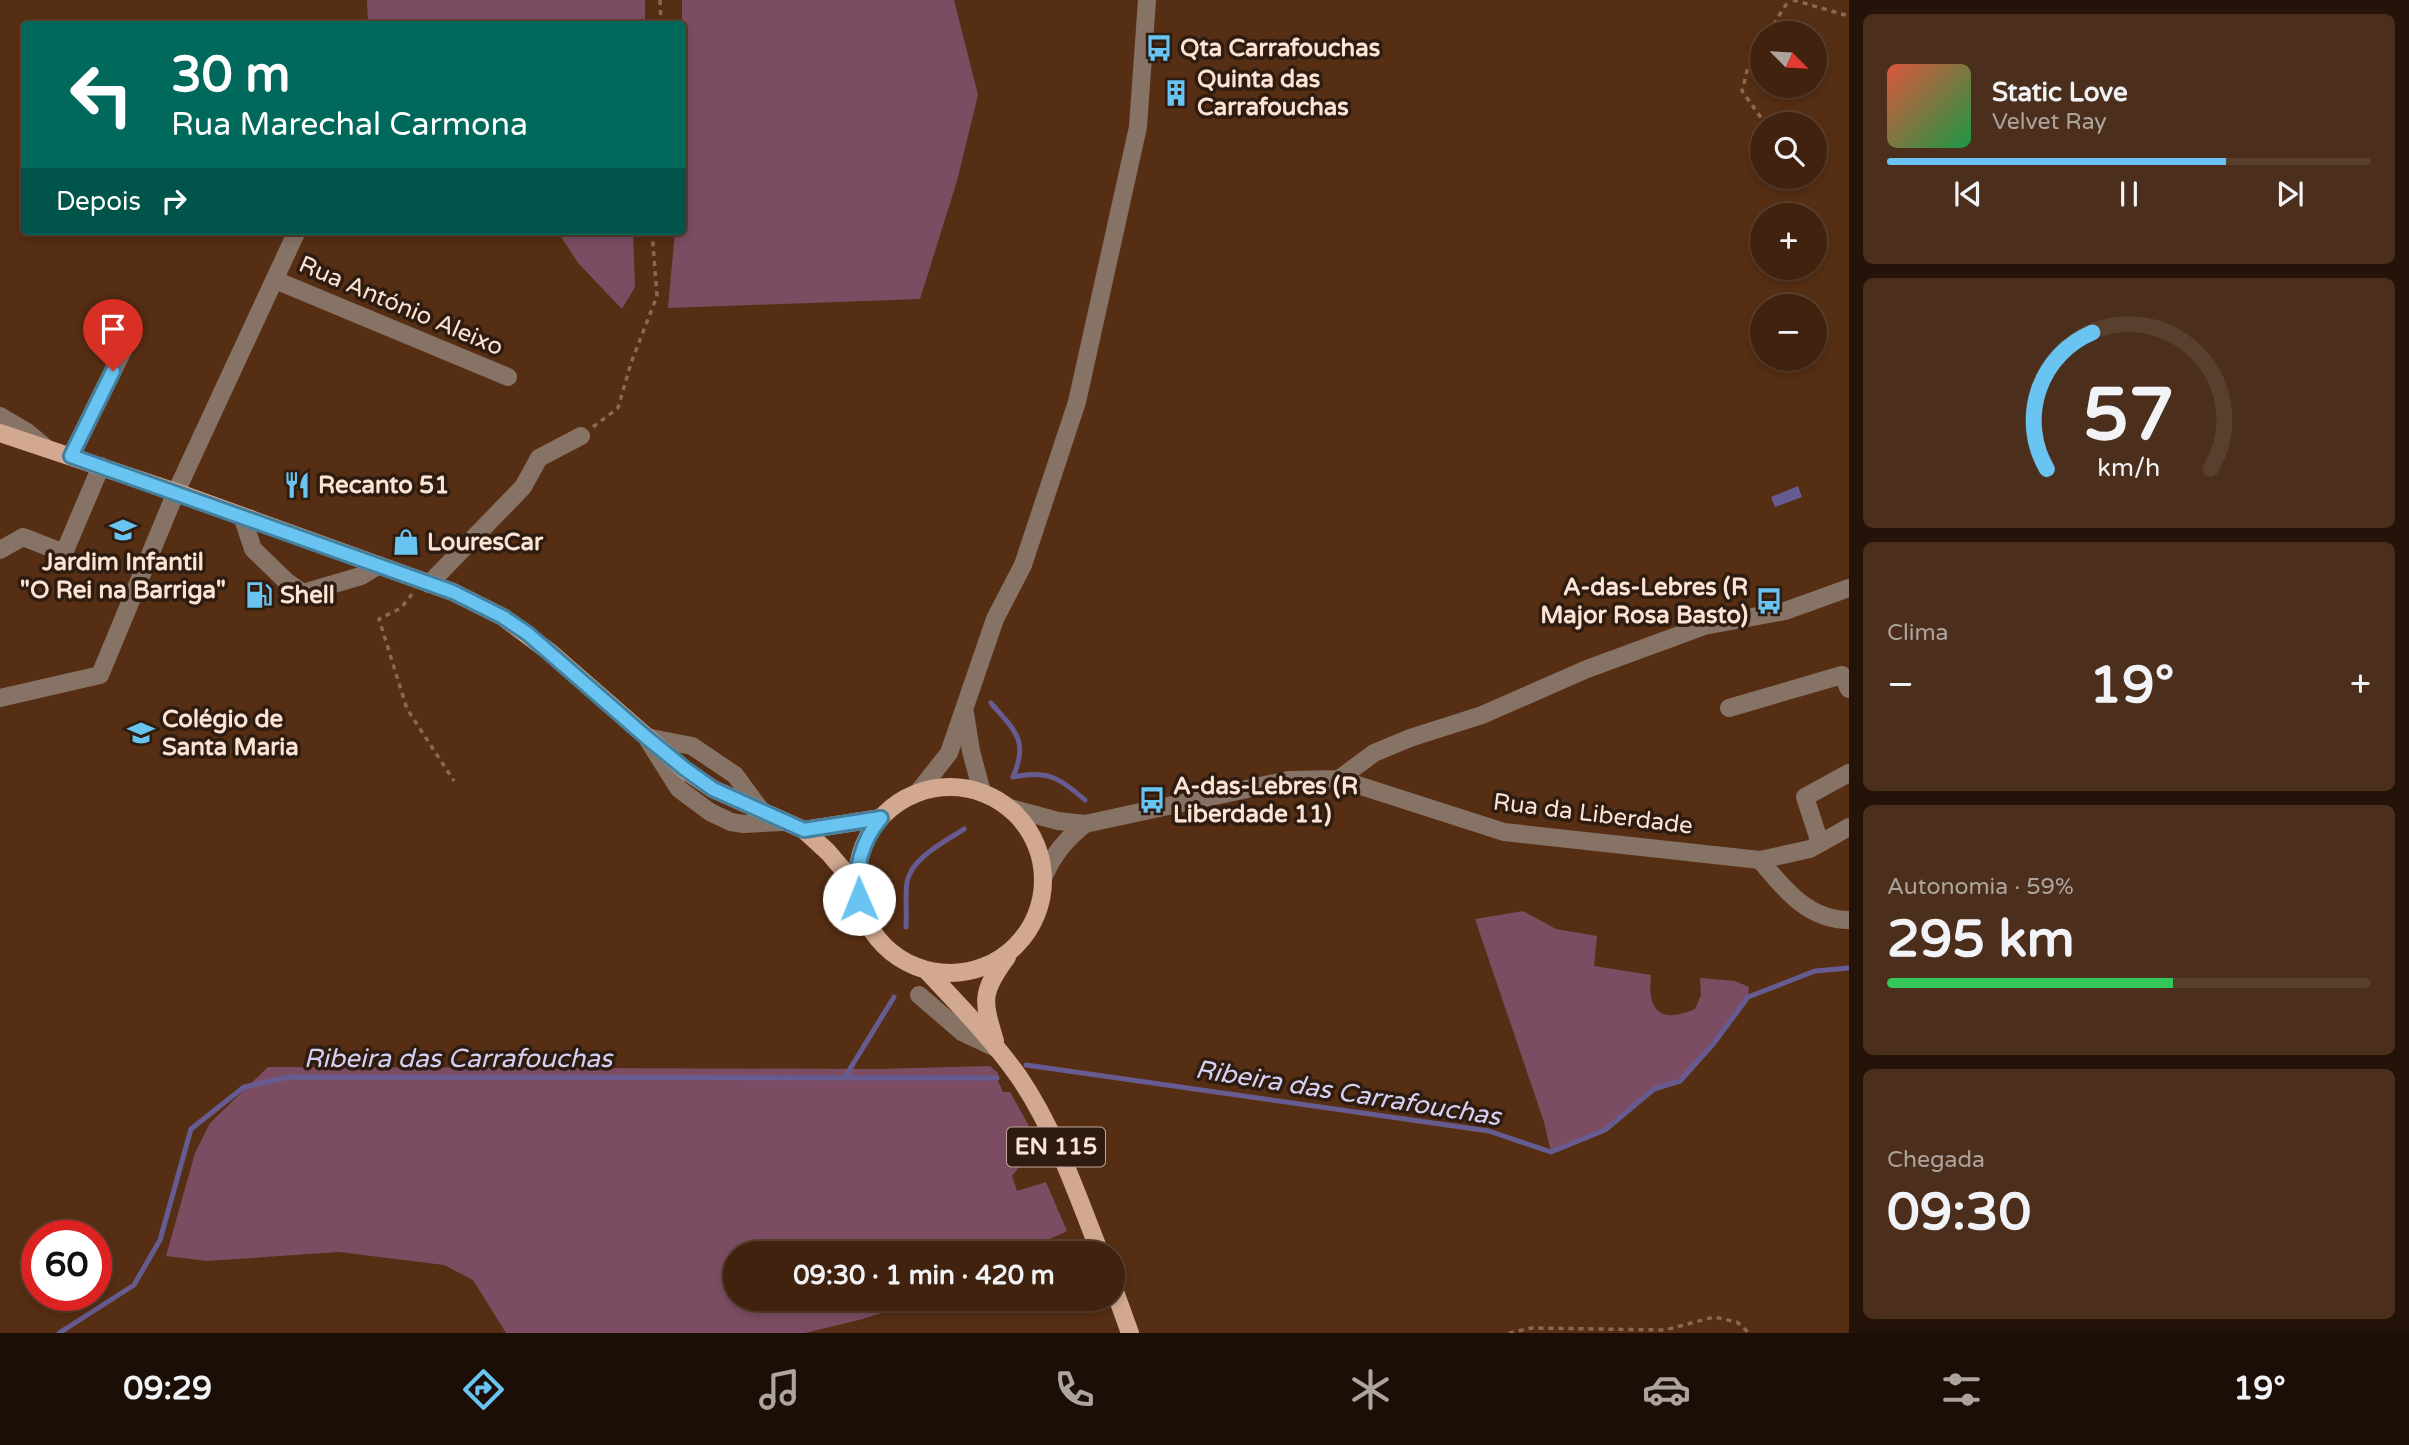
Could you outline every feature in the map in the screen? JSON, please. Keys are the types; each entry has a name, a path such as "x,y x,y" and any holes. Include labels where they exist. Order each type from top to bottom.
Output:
{"main road":[{"name":"EN 115","path":"0,431 453,592 503,617 528,634 646,737 713,789 804,830 828,852 856,885"},
{"name":"EN 115","path":"996,1048 985,997 997,971 1013,950 1032,925 1043,895 1042,862 1031,832 1010,808 982,792 950,786 919,791 893,806 872,828 860,856 856,885 862,914 877,940 899,959 927,971 956,974 985,967 1013,950"},
{"name":"EN 115","path":"804,830 881,818"},
{"name":"EN 115","path":"927,971 996,1048 1019,1078 1042,1116 1095,1241"},
{"path":"1122,1311 1130,1333"}],"street":[{"path":"919,791 949,752 995,619 1023,565 1077,402 1138,127 1147,0"},
{"path":"0,698 100,675 176,492 295,235"},
{"name":"Rua António Aleixo","path":"275,280 508,377"},
{"path":"71,456 133,330"},
{"path":"0,416 27,432 37,444"},
{"path":"425,582 523,487 539,458 581,436"},
{"path":"0,550 23,537 64,553 101,466"},
{"path":"242,516 253,549 286,581 303,593 361,576 379,565"},
{"path":"0,540 26,522"},
{"path":"1339,779 1374,752 1482,715 1587,669 1704,626 1785,611 1849,588"},
{"path":"1729,708 1842,675 1849,689"},
{"path":"965,709 971,751 982,792"},
{"path":"646,737 679,789 710,813 744,824 784,822"},
{"path":"1820,843 1805,797 1849,773"},
{"name":"Rua da Liberdade","path":"1010,808 1058,821 1085,824 1289,780 1339,779 1504,832 1760,860 1810,849 1849,827"},
{"path":"1043,878 1052,858 1065,841 1085,824"},
{"path":"1760,860 1787,894 1812,912 1849,920"},
{"path":"919,995 962,1032 996,1048"}],"path":[{"path":"660,0 661,21"},
{"path":"1776,21 1791,0 1849,16"},
{"path":"1750,64 1742,91 1757,112"},
{"path":"581,436 618,408 631,363 657,296 652,235"},
{"path":"425,582 401,608 379,619 407,709 454,780"},
{"path":"1509,1333 1532,1328 1665,1330 1714,1317 1737,1322 1749,1333"}],"shaded area":[{"path":"367,0 645,0 645,21 368,21"},
{"path":"682,0 954,0 978,95 957,181 920,299 668,308 675,235 686,235 686,21 682,21"},
{"path":"560,235 633,235 635,287 622,309 579,264"},
{"path":"1798,486 1802,497 1775,507 1771,497"},
{"path":"1523,911 1556,929 1597,936 1594,966 1651,975 1651,998 1658,1011 1665,1014 1673,1015 1695,1009 1701,995 1700,978 1735,981 1749,987 1748,997 1714,1043 1680,1081 1654,1089 1605,1130 1551,1152 1544,1122 1475,919"},
{"path":"990,1066 998,1073 1003,1092 1010,1092 1029,1126 1024,1133 1028,1155 1012,1176 1017,1191 1046,1182 1067,1231 1046,1241 723,1241 723,1311 887,1311 805,1333 506,1333 473,1280 444,1265 339,1252 207,1261 166,1256 195,1153 210,1123 268,1067 878,1069"}],"waterway":[{"path":"991,703 1017,737 1020,754 1013,777"},
{"path":"1013,777 1035,774 1052,777 1085,800"},
{"path":"906,927 906,887 910,873 930,851 964,829"},
{"name":"Ribeira das Carrafouchas","path":"1026,1065 1489,1131 1551,1152 1605,1130 1654,1089 1680,1081 1714,1043 1748,997 1815,971 1849,968"},
{"path":"845,1077 894,997"},
{"name":"Ribeira das Carrafouchas","path":"59,1333 134,1285 160,1240 191,1129 244,1087 289,1077 997,1078"}],"place":[{"name":"Qta Carrafouchas","path":"1159,48"},
{"name":"Quinta das Carrafouchas","path":"1176,93"},
{"name":"Recanto 51","path":"297,485"},
{"name":"Jardim Infantil \"O Rei na Barriga\"","path":"123,530"},
{"name":"LouresCar","path":"406,542"},
{"name":"Shell","path":"259,595"},
{"name":"A-das-Lebres (R Major Rosa Basto)","path":"1769,601"},
{"name":"Colégio de Santa Maria","path":"141,733"},
{"name":"A-das-Lebres (R Liberdade 11)","path":"1152,800"}],"route":[{"path":"113,371 71,456 453,592 503,617 540,643 685,769 713,789 763,813 804,830 881,818 872,828 860,856 856,885 859,899"}]}
